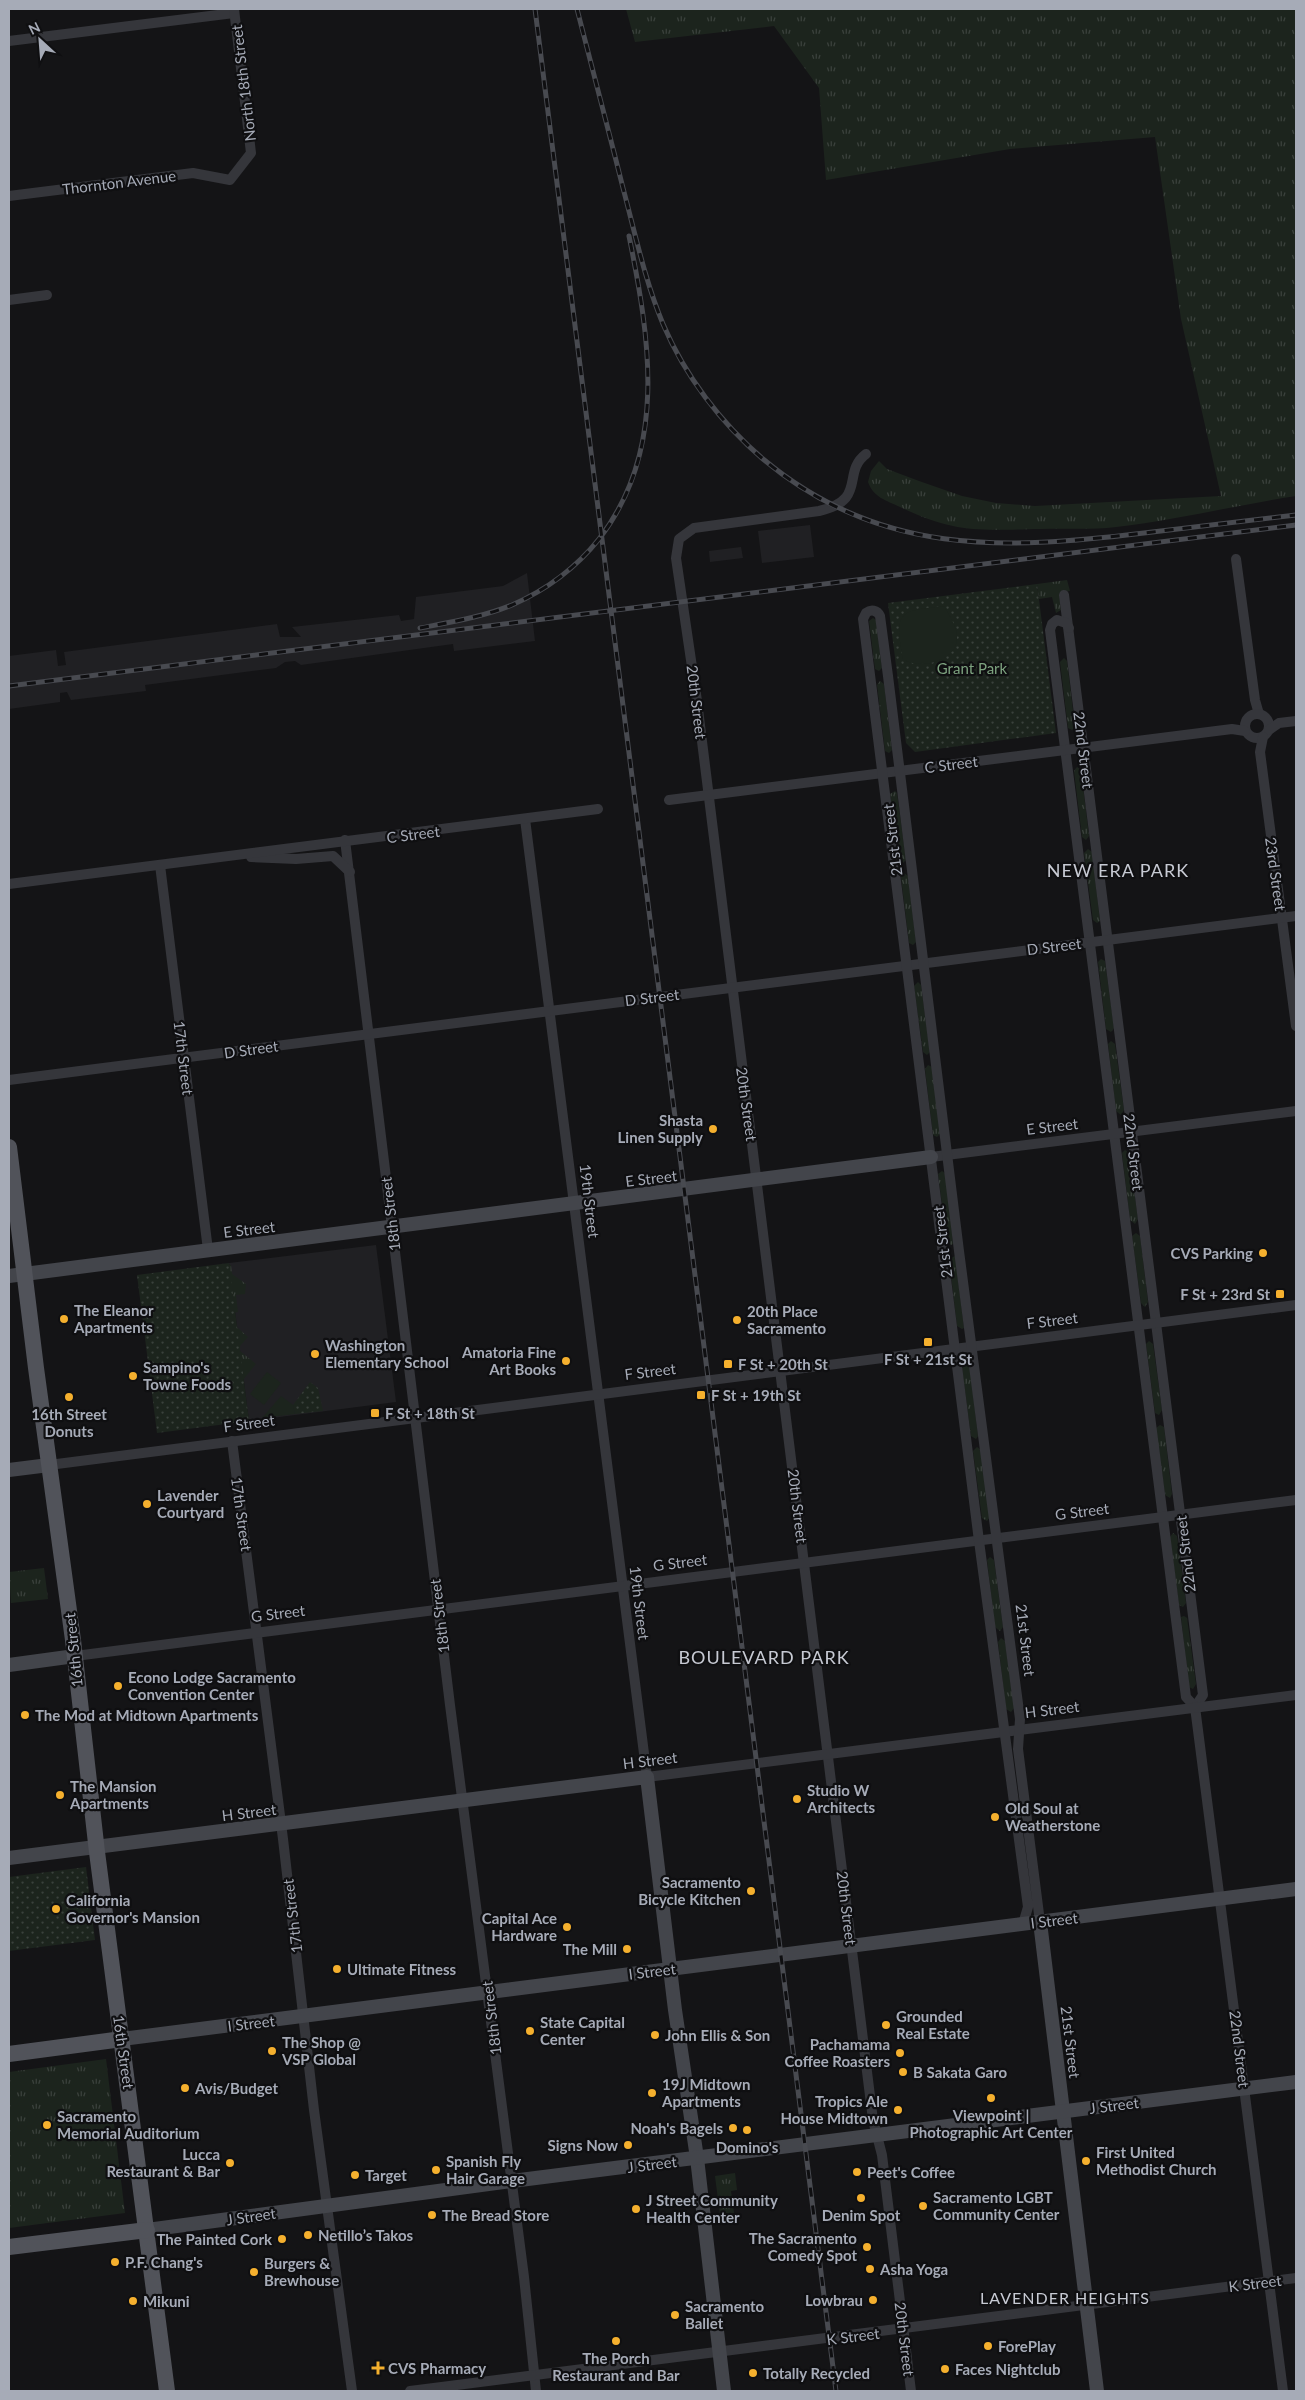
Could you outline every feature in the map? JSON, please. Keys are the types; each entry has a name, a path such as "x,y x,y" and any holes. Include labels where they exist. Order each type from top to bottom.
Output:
{"main road":[{"name":"16th Street","path":"9,1147 17,1275 50,1465 167,2391"},
{"name":"E Street","path":"17,1275 931,1157"},
{"name":"F Street","path":"9,1470 50,1465"},
{"name":"G Street","path":"9,1665 75,1656"},
{"name":"H Street","path":"9,1858 647,1777"},
{"name":"19th Street","path":"647,1777 670,1969 697,2158 724,2391"},
{"name":"I Street","path":"9,2054 1296,1889"},
{"name":"21st Street","path":"1040,1922 1097,2391"},
{"name":"J Street","path":"9,2247 512,2181 1296,2082"}],"street":[{"path":"9,41 234,11"},
{"name":"North 18th Street","path":"230,180 251,153 234,11"},
{"name":"Thornton Avenue","path":"9,196 193,173 230,180"},
{"path":"9,300 47,295"},
{"name":"20th Street","path":"866,454 854,468 851,490 835,506 819,511 704,525 683,534 677,544 676,558 686,620 852,1946 877,2135 882,2155 912,2391"},
{"name":"23rd Street","path":"1236,559 1296,1026"},
{"name":"22nd Street","path":"1064,595 1203,1695 1195,1707"},
{"name":"21st Street","path":"1023,1924 1028,1907 979,1541 863,618 871,610 876,611 880,616 888,676 971,1347 1020,1719 1018,1749 1040,1922"},
{"name":"22nd Street","path":"1069,628 1066,623 1057,620 1052,624 1050,630 1162,1517 1186,1697 1195,1707 1283,2391"},
{"path":"870,678 888,676"},
{"name":"C Street","path":"669,800 1296,721"},
{"name":"C Street","path":"9,884 598,809"},
{"name":"19th Street","path":"525,819 647,1777"},
{"name":"18th Street","path":"346,840 367,1034 416,1417 438,1609 512,2181 536,2391"},
{"name":"C Street","path":"227,856 296,859 333,856 351,873"},
{"name":"17th Street","path":"160,865 208,1250"},
{"name":"D Street","path":"9,1080 1296,916"},
{"name":"E Street","path":"931,1157 1296,1111"},
{"name":"F Street","path":"50,1465 1296,1305"},
{"name":"17th Street","path":"232,1441 281,1824 326,2206 352,2391"},
{"name":"G Street","path":"75,1656 1296,1500"},
{"name":"H Street","path":"647,1777 1296,1694"},
{"name":"K Street","path":"410,2391 534,2377 1296,2278"}],"shaded area":[{"path":"810,525 814,557 762,563 758,531"},
{"path":"741,547 743,558 710,562 709,551"},
{"path":"527,573 535,641 454,651 453,644 301,665 295,661 285,662 276,668 145,685 146,691 71,700 67,692 60,693 60,702 9,709 9,656 56,650 58,666 66,665 64,652 277,624 280,637 301,637 292,627 399,615 401,621 414,619 416,597 503,586"},
{"name":"Washington Elementary School","path":"376,1245 396,1402 249,1421 229,1263"}],"green space":[{"path":"626,9 1296,9 1296,496 1116,527 984,530 937,522 900,507 877,495 868,482 871,471 879,461 887,469 919,481 962,496 996,503 1035,506 1221,496 1181,319 1155,137 1010,149 826,180 819,88 774,26 635,42"},
{"path":"1067,580 1070,591 1059,593 1061,610 1056,613 1052,597 1039,599 1037,584"},
{"name":"Grant Park","path":"1037,584 1056,733 915,752 906,743 888,603"},
{"path":"944,606 956,630 957,639 955,647 943,658 927,664 918,664 903,659 899,632 903,617 917,610"},
{"path":"873,618 876,620 882,668 879,671 875,669 869,621"},
{"path":"1064,658 1067,661 1075,727 1072,730 1068,728 1060,662"},
{"path":"880,681 884,684 892,750 889,753 885,751 877,685"},
{"path":"1077,767 1081,770 1089,836 1086,840 1082,837 1074,771"},
{"path":"895,791 897,793 906,860 903,863 899,861 890,794"},
{"path":"1088,849 1092,852 1100,921 1097,923 1093,920 1084,853"},
{"path":"904,873 908,876 916,942 913,945 909,943 901,877"},
{"path":"1101,959 1105,961 1114,1028 1111,1032 1106,1029 1098,962"},
{"path":"918,982 921,985 930,1052 927,1055 923,1052 914,986"},
{"path":"1111,1041 1115,1044 1124,1110 1121,1115 1116,1111 1108,1044"},
{"path":"928,1065 932,1067 940,1134 937,1137 933,1135 925,1069"},
{"path":"1125,1150 1129,1153 1138,1219 1135,1224 1130,1220 1122,1153"},
{"path":"942,1171 946,1174 953,1244 951,1245 947,1242 938,1174"},
{"path":"1136,1233 1140,1236 1148,1302 1145,1307 1141,1303 1132,1236"},
{"path":"955,1256 964,1328 962,1329 957,1326 949,1259"},
{"path":"229,1263 249,1421 157,1433 137,1275"},
{"path":"229,1265 231,1265 232,1274 246,1284 245,1294 236,1295 238,1312 225,1314"},
{"path":"238,1328 248,1337 240,1346 240,1351 256,1364 243,1380 229,1329"},
{"path":"1149,1341 1153,1344 1162,1410 1159,1415 1155,1413 1146,1344"},
{"path":"966,1365 970,1368 978,1436 976,1439 971,1436 962,1368"},
{"path":"267,1372 281,1383 264,1405 250,1394"},
{"path":"310,1382 318,1388 323,1411 295,1414 293,1405"},
{"path":"281,1396 293,1405 295,1414 262,1418"},
{"path":"1160,1425 1164,1427 1172,1494 1170,1498 1165,1495 1156,1428"},
{"path":"977,1447 981,1450 990,1517 987,1521 982,1518 973,1451"},
{"path":"1173,1533 1177,1536 1186,1603 1183,1607 1179,1605 1170,1537"},
{"path":"990,1557 994,1560 1003,1627 1000,1631 995,1627 987,1560"},
{"path":"44,1568 48,1599 11,1603 9,1572"},
{"path":"1181,1617 1187,1618 1196,1684 1193,1689 1189,1687"},
{"path":"1001,1638 1005,1641 1014,1708 1011,1712 1006,1709 998,1642"},
{"path":"86,1867 95,1940 9,1951 9,1877"},
{"path":"106,2059 125,2213 9,2228 9,2072"},
{"path":"735,2173 737,2190 731,2191 734,2213 720,2215 715,2176"}],"railway":[{"path":"535,9 836,2391"},
{"path":"577,9 636,239 657,308 672,343 693,380 733,430 763,459 807,491 852,514 897,530 944,539 992,543 1092,539 1296,515"},
{"path":"420,628 490,613 512,605 537,592 560,577 590,550 621,505 636,469 644,431 648,393 643,314 629,236"},
{"path":"9,686 1296,525"}],"place":[{"name":"Shasta Linen Supply","path":"713,1129"},
{"name":"CVS Parking","path":"1263,1253"},
{"name":"F St + 23rd St","path":"1280,1294"},
{"name":"The Eleanor Apartments","path":"64,1319"},
{"name":"20th Place Sacramento","path":"737,1320"},
{"name":"F St + 21st St","path":"928,1342"},
{"name":"Washington Elementary School","path":"315,1354"},
{"name":"Amatoria Fine Art Books","path":"566,1361"},
{"name":"F St + 20th St","path":"728,1364"},
{"name":"Sampino's Towne Foods","path":"133,1376"},
{"name":"F St + 19th St","path":"701,1395"},
{"name":"16th Street Donuts","path":"69,1397"},
{"name":"F St + 18th St","path":"375,1413"},
{"name":"Lavender Courtyard","path":"147,1504"},
{"name":"Econo Lodge Sacramento Convention Center","path":"118,1686"},
{"name":"The Mod at Midtown Apartments","path":"25,1715"},
{"name":"The Mansion Apartments","path":"60,1795"},
{"name":"Studio W Architects","path":"797,1799"},
{"name":"Old Soul at Weatherstone","path":"995,1817"},
{"name":"Sacramento Bicycle Kitchen","path":"751,1891"},
{"name":"California Governor's Mansion","path":"56,1909"},
{"name":"Capital Ace Hardware","path":"567,1927"},
{"name":"The Mill","path":"627,1949"},
{"name":"Ultimate Fitness","path":"337,1969"},
{"name":"Grounded Real Estate","path":"886,2025"},
{"name":"State Capital Center","path":"530,2031"},
{"name":"John Ellis & Son","path":"655,2035"},
{"name":"The Shop @ VSP Global","path":"272,2051"},
{"name":"Pachamama Coffee Roasters","path":"900,2053"},
{"name":"B Sakata Garo","path":"903,2072"},
{"name":"Avis/Budget","path":"185,2088"},
{"name":"19J Midtown Apartments","path":"652,2093"},
{"name":"Viewpoint | Photographic Art Center","path":"991,2098"},
{"name":"Tropics Ale House Midtown","path":"898,2110"},
{"name":"Sacramento Memorial Auditorium","path":"47,2125"},
{"name":"Noah's Bagels","path":"733,2128"},
{"name":"Domino's","path":"747,2130"},
{"name":"Signs Now","path":"628,2145"},
{"name":"First United Methodist Church","path":"1086,2161"},
{"name":"Lucca Restaurant & Bar","path":"230,2163"},
{"name":"Spanish Fly Hair Garage","path":"436,2170"},
{"name":"Peet's Coffee","path":"857,2172"},
{"name":"Target","path":"355,2175"},
{"name":"Denim Spot","path":"861,2198"},
{"name":"Sacramento LGBT Community Center","path":"923,2206"},
{"name":"J Street Community Health Center","path":"636,2209"},
{"name":"The Bread Store","path":"432,2215"},
{"name":"Netillo’s Takos","path":"308,2235"},
{"name":"The Painted Cork","path":"282,2239"},
{"name":"The Sacramento Comedy Spot","path":"867,2247"},
{"name":"P.F. Chang's","path":"115,2262"},
{"name":"Asha Yoga","path":"870,2269"},
{"name":"Burgers & Brewhouse","path":"254,2272"},
{"name":"Lowbrau","path":"873,2300"},
{"name":"Mikuni","path":"133,2301"},
{"name":"Sacramento Ballet","path":"675,2315"},
{"name":"The Porch Restaurant and Bar","path":"616,2341"},
{"name":"ForePlay","path":"988,2346"},
{"name":"CVS Pharmacy","path":"378,2368"},
{"name":"Faces Nightclub","path":"945,2369"},
{"name":"Totally Recycled","path":"753,2373"}],"district":[{"name":"NEW ERA PARK","path":"1118,870"},
{"name":"BOULEVARD PARK","path":"764,1657"},
{"name":"LAVENDER HEIGHTS","path":"1065,2297"}]}
